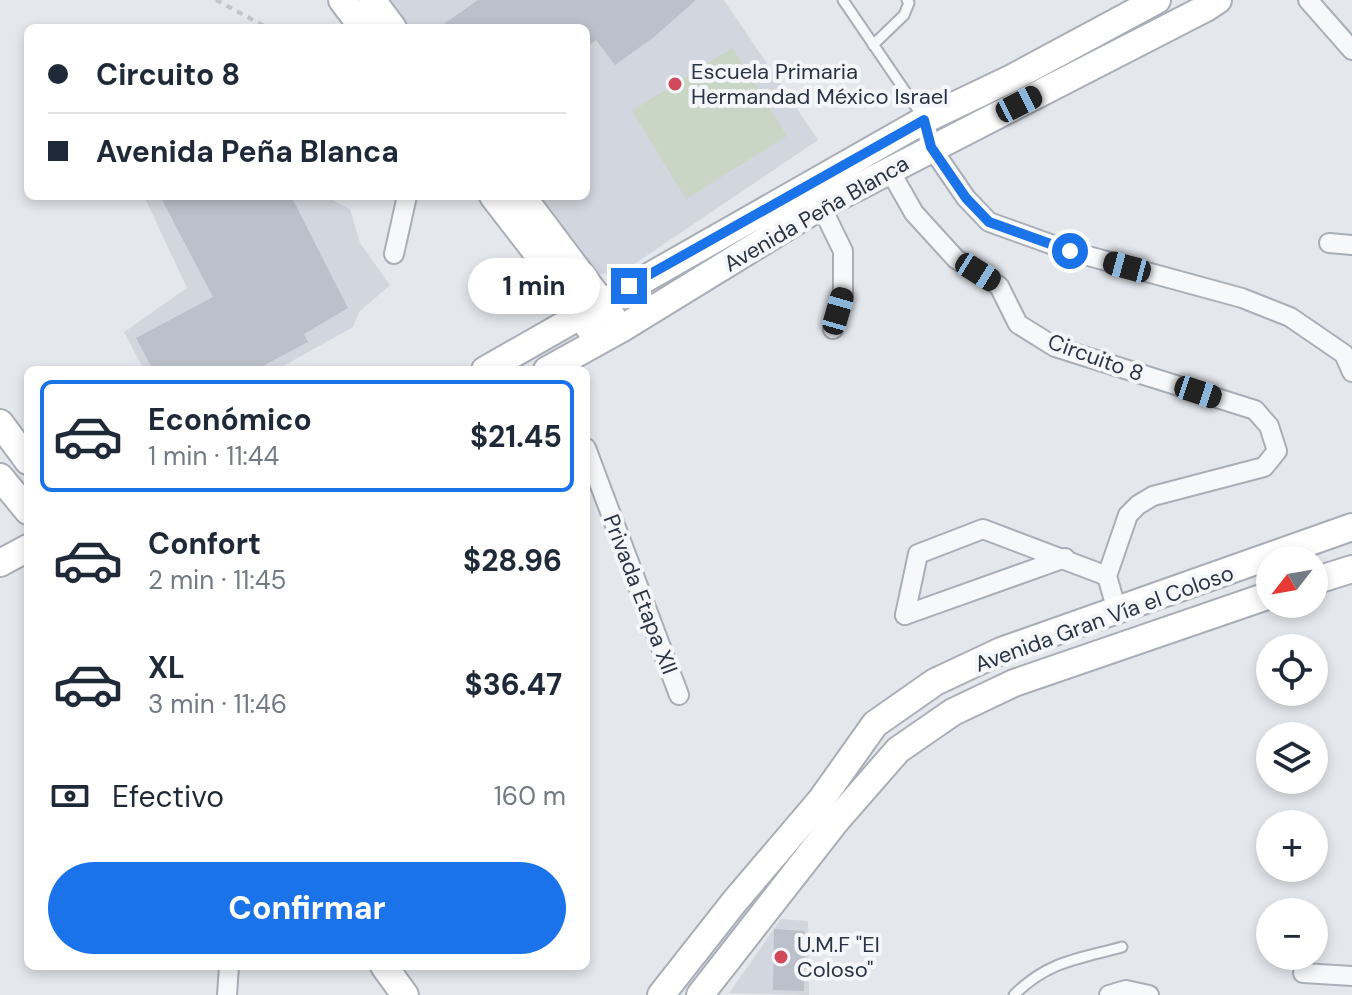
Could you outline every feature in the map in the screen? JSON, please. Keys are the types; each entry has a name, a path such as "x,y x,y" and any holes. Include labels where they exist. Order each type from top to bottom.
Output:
{"main road":[{"path":"342,0 360,24"},
{"path":"372,0 390,24"},
{"name":"Avenida Peña Blanca","path":"492,366 924,120 1012,78 1157,0"},
{"name":"Avenida Peña Blanca","path":"556,366 821,206 1218,0"},
{"path":"497,200 592,309"},
{"path":"524,200 609,335"},
{"path":"0,423 24,456"},
{"path":"0,477 24,506"},
{"name":"Avenida Gran Vía el Coloso","path":"661,995 735,901 821,800 875,724 935,682 1001,651 1352,527"},
{"path":"0,563 24,550"},
{"path":"1328,577 1352,569"},
{"name":"Avenida Gran Vía el Coloso","path":"700,995 836,821 898,750 909,742 953,712 1014,683 1256,600"},
{"path":"387,970 405,995"}],"street":[{"path":"1308,0 1352,50"},
{"path":"924,120 931,147 966,198 989,222 1070,251 1242,298 1290,317 1344,354 1352,372"},
{"name":"Circuito 8","path":"889,169 914,213 956,259 999,286 1018,324 1055,347 1255,410 1269,426 1277,451 1264,467 1153,496 1138,505 1128,515 1107,576"},
{"path":"394,254 406,200"},
{"path":"821,206 843,251 843,293 833,329"},
{"path":"1329,243 1352,245"},
{"path":"545,338 552,366"},
{"name":"Privada Etapa XII","path":"590,459 679,695"},
{"path":"1065,558 905,615 918,554 983,529 1065,558 1107,576 1117,611"},
{"path":"227,995 229,970"},
{"path":"1303,973 1352,976"},
{"path":"1109,995 1126,990 1149,995"}],"lane":[{"path":"843,0 924,120"},
{"path":"873,45 904,15 909,3 907,0"},
{"path":"1014,995 1051,966 1122,947"}],"path":[{"path":"216,0 261,24"}],"shaded area":[{"name":"Escuela Primaria Hermandad México Israel","path":"383,0 724,0 818,140 621,273 598,274 538,200 590,200 590,24 397,24"},
{"path":"146,200 333,200 350,209 360,243 390,285 359,312 353,327 283,366 142,366 124,332 187,288"},
{"name":"U.M.F \"El Coloso\"","path":"781,919 808,921 809,995 729,993"}],"green space":[{"path":"732,48 787,136 686,199 632,111"}],"building":[{"path":"478,0 696,0 654,37 615,65 596,40 590,44 590,24 444,24"},
{"path":"162,200 293,200 348,308 304,334 308,342 263,366 151,366 136,338 213,297"},
{"path":"774,929 805,931 804,991 773,990"}],"place":[{"name":"Escuela Primaria Hermandad México Israel","path":"675,84"},
{"name":"U.M.F \"El Coloso\"","path":"781,957"}],"route":[{"path":"629,286 924,120 931,147 966,198 989,222 1070,251"}]}
